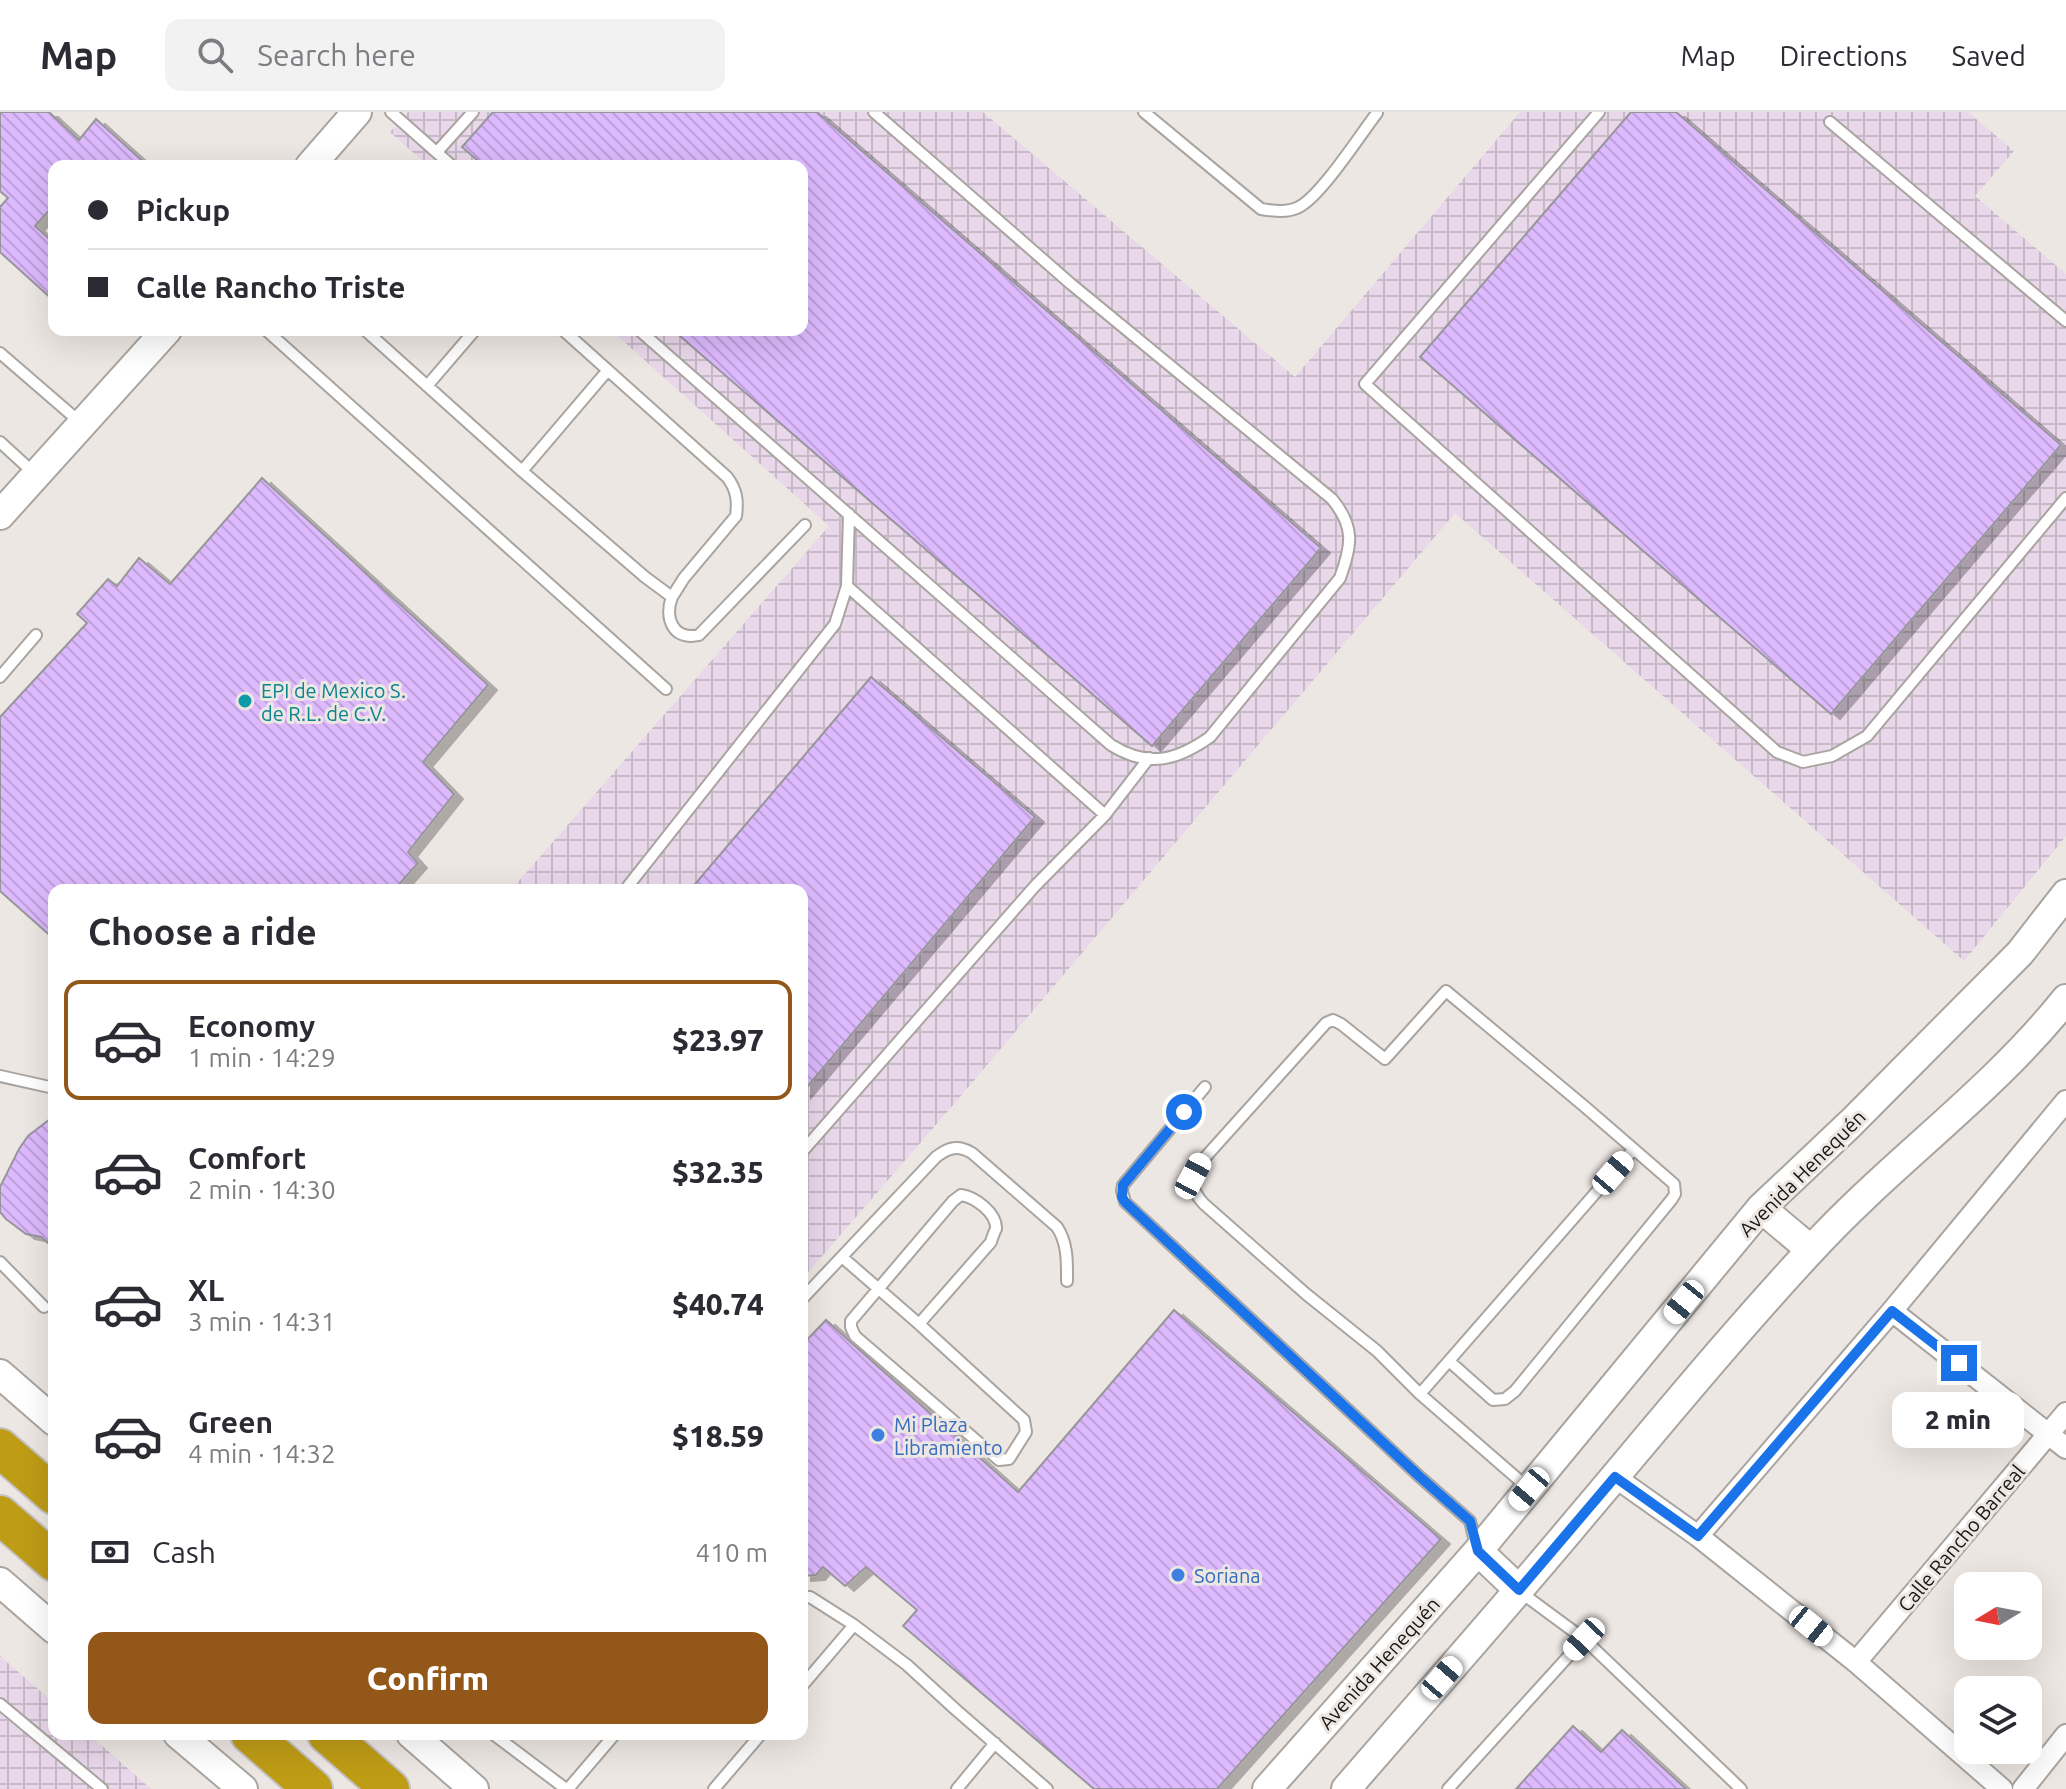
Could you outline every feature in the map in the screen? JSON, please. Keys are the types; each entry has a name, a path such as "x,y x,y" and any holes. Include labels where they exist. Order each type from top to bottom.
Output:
{"highway":[{"path":"0,1448 48,1490"},
{"path":"0,1515 48,1557"},
{"path":"257,1740 313,1789"},
{"path":"334,1740 390,1789"}],"main road":[{"path":"315,160 357,112"},
{"path":"0,515 162,336"},
{"name":"Avenida Henequén","path":"1267,1789 1478,1551 1761,1208 1851,1123 2020,953 2066,894"},
{"path":"1346,1789 1811,1250 1851,1208 1992,1079 2049,1021 2066,999"},
{"path":"1761,1208 1811,1250"},
{"path":"0,1374 48,1416"},
{"path":"1478,1551 1519,1590"},
{"path":"0,1582 48,1624"},
{"path":"185,1740 243,1789"},
{"path":"418,1740 474,1789"}],"street":[{"path":"1698,1536 1892,1311 2066,1101"},
{"path":"1892,1311 2066,1448"},
{"name":"Calle Rancho Barreal","path":"1856,1662 2066,1413"},
{"path":"1615,1477 1698,1536 1856,1662 2002,1789"},
{"path":"2023,1789 2066,1735"}],"lane":[{"path":"391,112 446,160"},
{"path":"437,152 473,112"},
{"path":"646,336 1111,745 1127,754 1169,759 1190,751 1210,737 1340,578 1348,553 1350,532 1343,512 1332,499 1071,284 874,112"},
{"path":"1144,112 1261,209 1275,211 1301,206 1313,198 1377,112"},
{"path":"1599,112 1365,384 1777,752 1803,762 1832,756 1867,736 2066,498"},
{"path":"1830,122 2066,321"},
{"path":"273,336 666,689"},
{"path":"372,336 522,471 672,597"},
{"path":"427,386 470,336"},
{"path":"570,336 727,477 737,494 736,516 672,597 669,611 671,624 676,631 684,636 699,635 805,525"},
{"path":"0,353 83,424"},
{"path":"522,471 608,370"},
{"path":"0,442 36,475"},
{"path":"630,884 835,624 847,586 849,514"},
{"path":"847,586 1105,815"},
{"path":"0,677 36,635"},
{"path":"808,1145 1035,886 1105,815 1149,758"},
{"path":"1449,1361 1493,1400 1505,1399 1515,1391 1675,1194 1674,1184 1446,991 1385,1059 1341,1024 1333,1020 1326,1023 1201,1162 1193,1176 1193,1188 1196,1195 1306,1294 1377,1351 1420,1394 1529,1489"},
{"path":"0,1076 48,1087"},
{"path":"1205,1087 1123,1185 1122,1197 1470,1521 1478,1551"},
{"path":"808,1293 936,1157 944,1150 962,1148 972,1153 1057,1227 1066,1248 1067,1281"},
{"path":"1420,1394 1633,1150"},
{"path":"842,1257 878,1290 919,1324 1024,1420 1026,1432 1012,1456 1004,1461 999,1460 855,1336 851,1327 851,1321 878,1290 953,1201 961,1195 972,1196 994,1217 996,1230 991,1242 919,1324"},
{"path":"0,1262 44,1307"},
{"path":"1519,1590 1584,1639 1741,1789"},
{"path":"808,1597 854,1625 907,1665 1047,1789"},
{"path":"808,1679 854,1625"},
{"path":"1448,1789 1584,1639"},
{"path":"0,1704 102,1789"},
{"path":"501,1740 567,1789 610,1740"},
{"path":"714,1789 756,1740"},
{"path":"957,1789 995,1743"},
{"path":"1025,1789 1035,1778"}],"shaded area":[{"path":"408,112 983,112 1295,377 1520,112 1968,112 2014,151 1975,196 2066,274 2066,836 1964,961 1455,513 808,1272 808,884 516,884 829,526 618,336 808,336 808,160 421,160 390,132"},
{"path":"0,1656 48,1698 48,1740 96,1740 151,1789 0,1789"}],"building":[{"path":"0,112 49,112 79,140 96,119 141,160 48,160 48,212 35,226 48,238 48,296 0,252 0,207 8,198 0,191"},
{"path":"493,112 817,112 1321,548 1152,746 680,336 808,336 808,160 477,160 462,147"},
{"path":"1631,112 1676,112 2061,445 1831,714 1420,357"},
{"name":"EPI de Mexico S. de R.L. de C.V.","path":"262,478 488,685 423,762 454,794 408,852 418,863 399,884 48,884 48,934 0,891 0,717 87,623 77,614 108,579 117,586 139,558 170,584"},
{"path":"871,677 1035,817 808,1086 808,884 695,884"},
{"path":"48,1121 48,1243 41,1237 26,1234 0,1212 0,1187 28,1136"},
{"name":"Soriana","path":"1174,1310 1441,1539 1217,1789 1094,1789 903,1626 917,1610 866,1567 845,1586 823,1567 816,1575 808,1576 808,1339 826,1320 1018,1492"},
{"path":"1573,1726 1601,1752 1622,1730 1686,1789 1516,1789"}],"place":[{"name":"EPI de Mexico S. de R.L. de C.V.","path":"245,701"},
{"name":"Mi Plaza Libramiento","path":"878,1435"},
{"name":"Soriana","path":"1178,1575"}],"route":[{"path":"1184,1112 1123,1185 1125,1202 1470,1521 1478,1551 1519,1590 1615,1477 1698,1536 1892,1311 1959,1363"}]}
